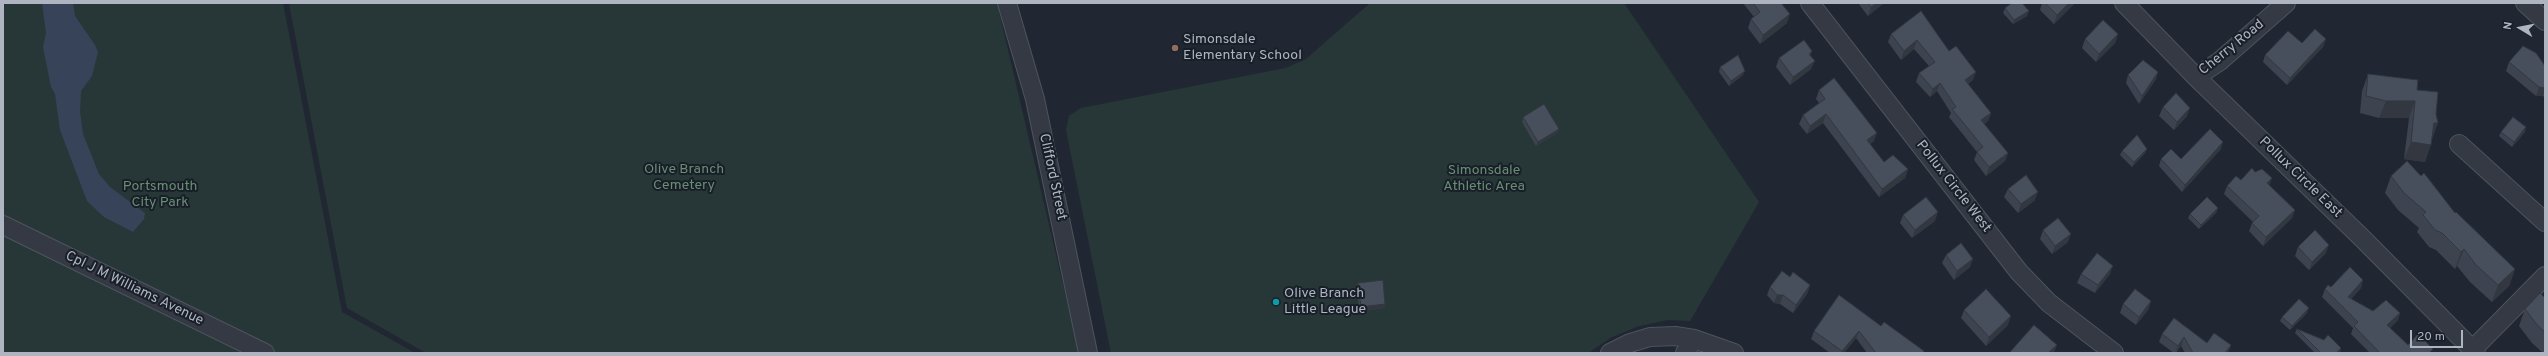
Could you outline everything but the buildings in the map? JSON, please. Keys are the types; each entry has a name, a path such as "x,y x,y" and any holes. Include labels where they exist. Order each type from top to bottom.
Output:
{"street":[{"name":"Clifford Street","path":"1007,3 1035,99 1088,353"},
{"name":"Pollux Circle West","path":"1810,3 2019,272 2054,307 2114,353"},
{"name":"Pollux Circle East","path":"2124,3 2196,77 2363,239 2474,351"},
{"name":"Cherry Road","path":"2196,77 2220,61 2286,3"},
{"path":"2525,3 2545,21"},
{"path":"2459,144 2545,222"},
{"name":"Cpl J M Williams Avenue","path":"3,225 265,353"},
{"path":"2474,351 2545,276"},
{"path":"1610,353 1630,342 1650,337 1675,336 1689,346 1734,353"}],"green space":[{"name":"Portsmouth City Park","path":"3,3 283,3 342,312 415,353 3,353"},
{"name":"Olive Branch Cemetery","path":"289,3 997,3 1079,353 426,353 347,308"},
{"name":"Simonsdale Athletic Area","path":"1370,3 1624,3 1759,202 1690,321 1668,320 1639,326 1612,337 1588,353 1111,353 1066,130 1069,116 1081,108 1286,68 1306,59"}],"water":[{"path":"42,3 73,3 75,16 95,45 98,52 92,76 81,91 80,112 83,134 99,174 110,187 145,213 144,219 133,232 104,217 87,201 60,130 55,94 51,87 43,47 46,33"}],"place":[{"name":"Simonsdale Elementary School","path":"1175,48"},
{"name":"Olive Branch Little League","path":"1276,302"}]}
